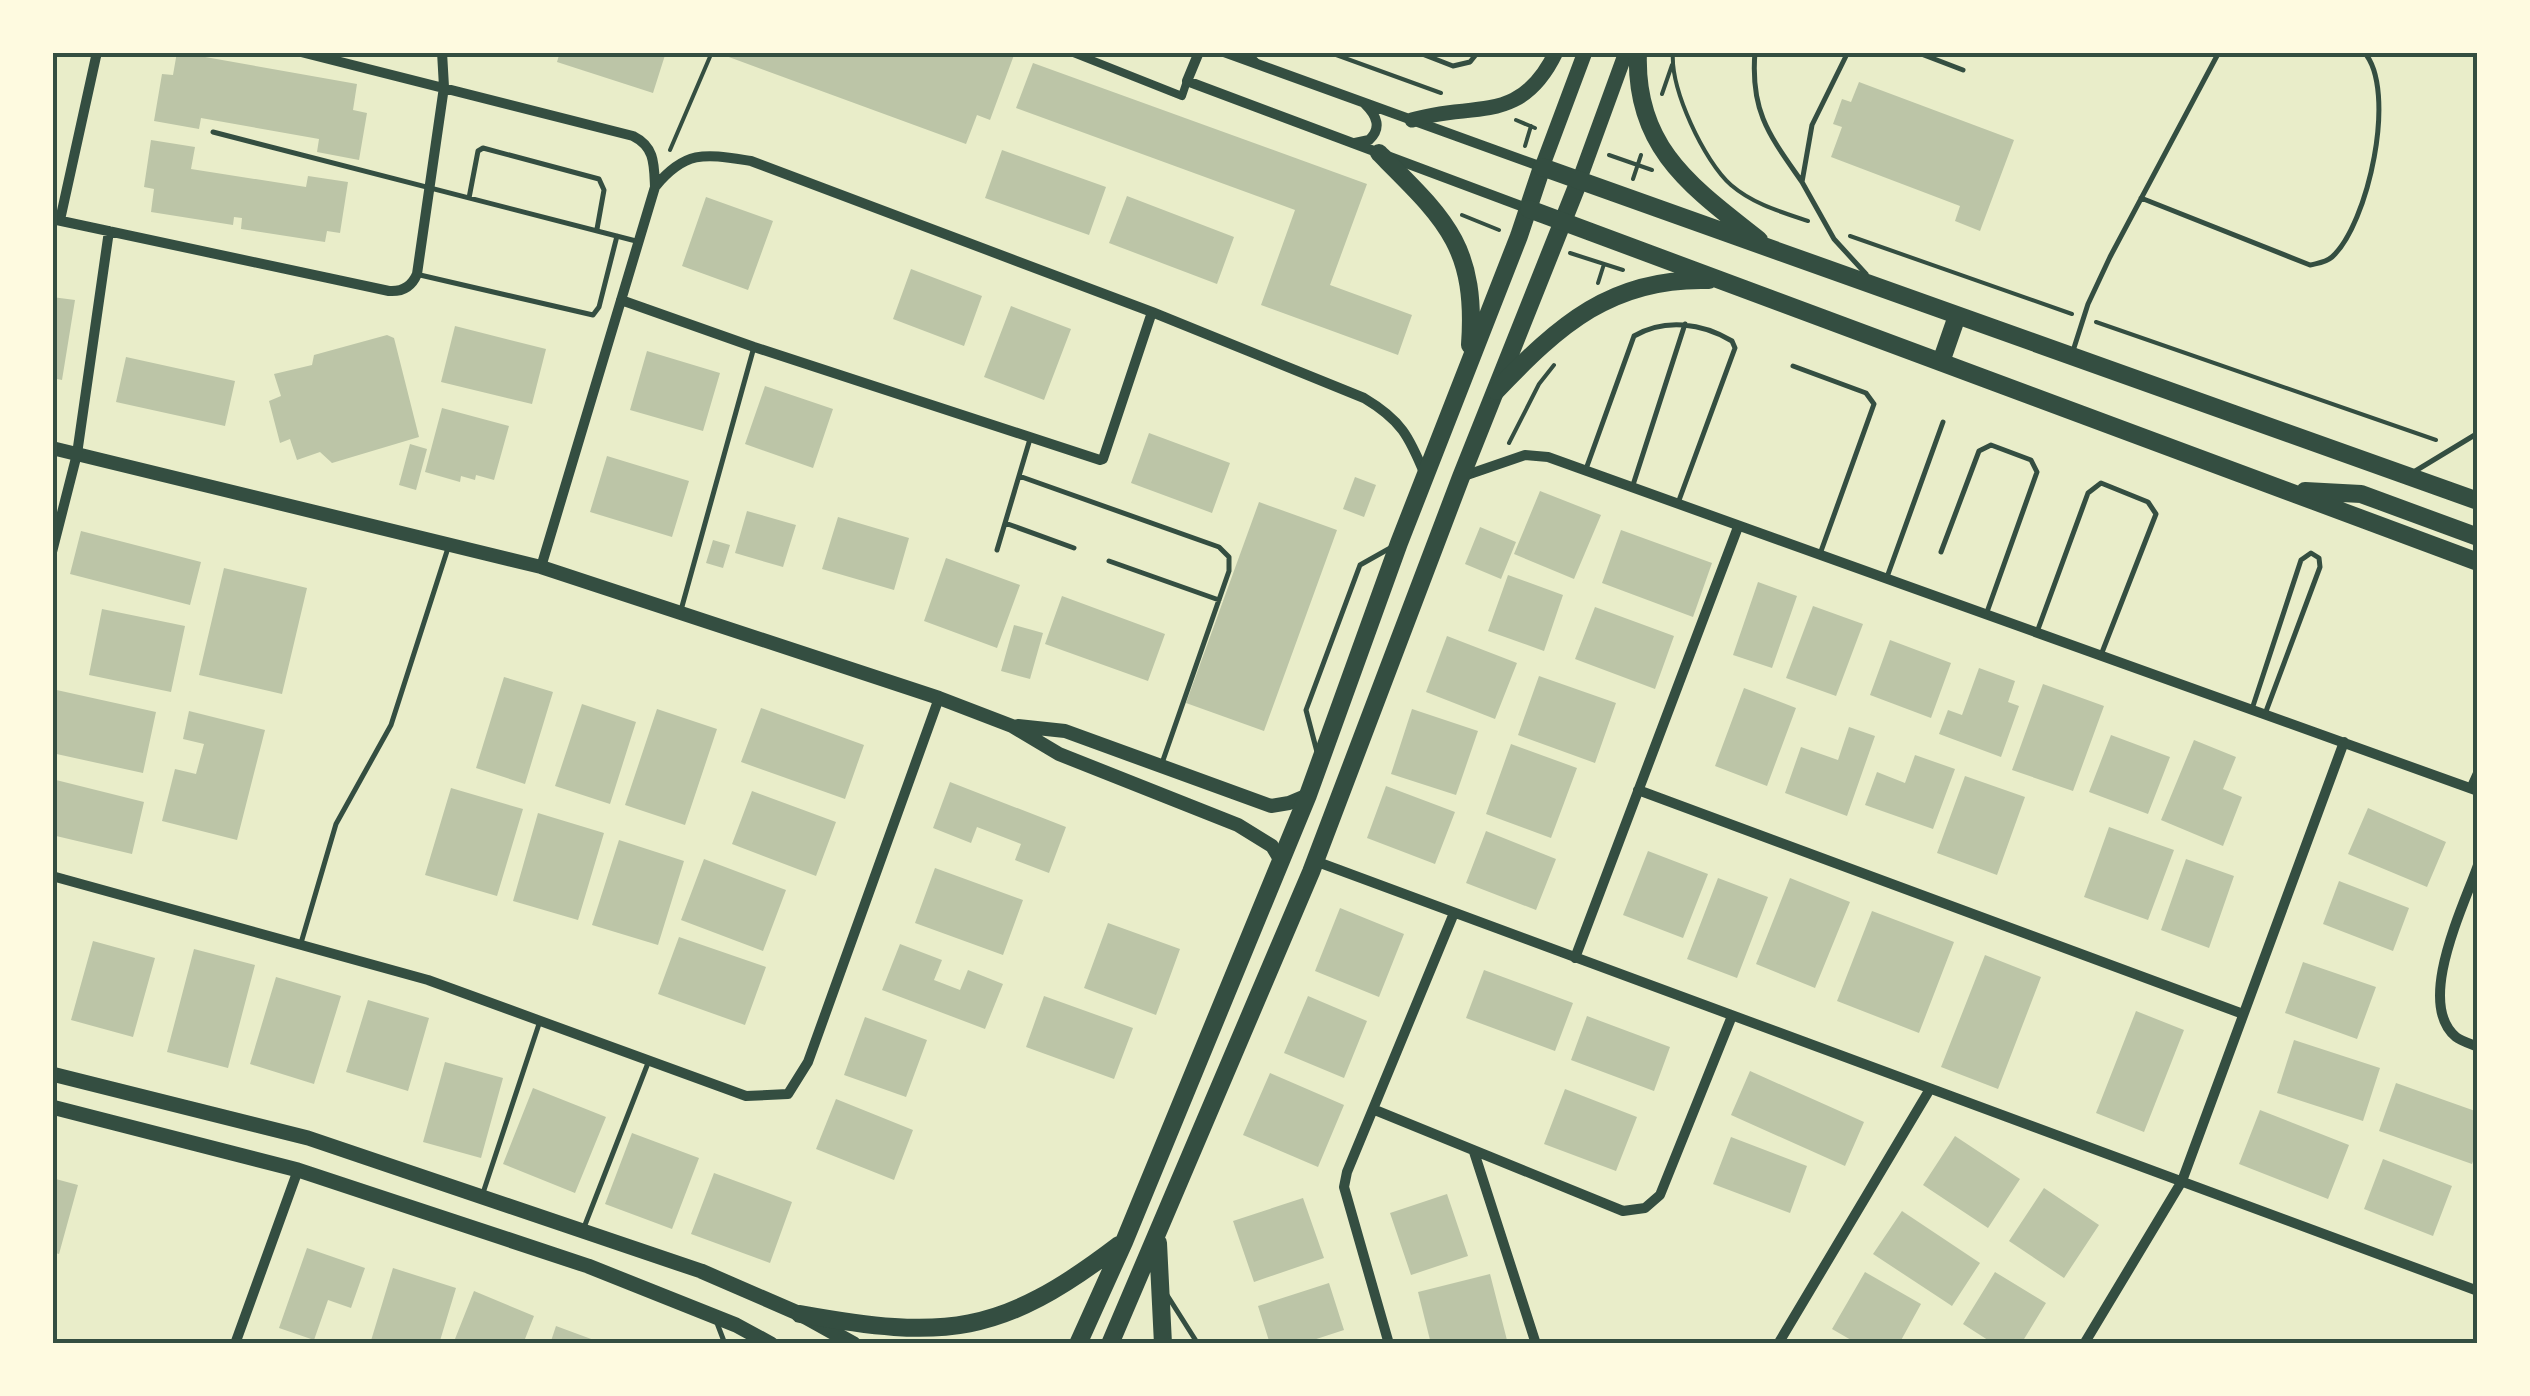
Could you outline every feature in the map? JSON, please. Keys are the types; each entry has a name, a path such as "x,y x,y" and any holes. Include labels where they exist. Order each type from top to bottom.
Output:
{"main road":[{"path":"1412,120 1488,110 1507,103 1539,79 1556,52"},
{"path":"1078,1344 1124,1242 1308,795 1399,543 1586,52"},
{"path":"1110,1344 1315,862 1626,52"},
{"path":"1638,52 1638,80 1645,112 1665,155 1698,193 1771,250"},
{"path":"1379,153 1428,201 1458,245 1472,292 1468,365"},
{"path":"1542,167 2478,501"},
{"path":"1529,209 2478,562"},
{"path":"1496,391 1554,332 1599,304 1663,283 1723,280"},
{"path":"1941,362 1957,316"},
{"path":"2284,490 2361,494 2478,538"},
{"path":"52,1074 308,1138 701,1272 800,1314 854,1344"},
{"path":"52,1107 298,1170 588,1266 715,1316 771,1344"},
{"path":"1158,1237 1163,1344"},
{"path":"800,1314 898,1328 970,1324 996,1318 1048,1296 1124,1242"}],"street":[{"path":"97,52 56,220 389,291 407,288 417,274 444,87 442,52"},
{"path":"301,52 633,136 649,147 655,187 541,567"},
{"path":"1070,52 1182,96 1198,52"},
{"path":"1224,52 1542,167"},
{"path":"1187,81 1529,209"},
{"path":"1354,143 1369,140 1377,128 1376,117 1363,102"},
{"path":"655,187 672,167 691,158 709,154 751,162 1152,312 1364,398 1388,412 1411,440 1425,475"},
{"path":"52,552 77,454 110,231"},
{"path":"621,300 1030,439 1103,459 1152,312"},
{"path":"52,448 541,567 939,698 1012,726 1059,754 1238,825 1272,846 1282,861"},
{"path":"1461,477 1525,455 1548,457 2473,789"},
{"path":"1575,958 1738,527"},
{"path":"52,876 428,980 746,1096 788,1094 808,1062 939,698"},
{"path":"1012,726 1065,731 1271,806 1308,795"},
{"path":"2084,1344 2182,1182 2344,742"},
{"path":"1638,790 2243,1014"},
{"path":"1315,862 2182,1182 2476,1286"},
{"path":"2478,865 2440,975 2440,1011 2455,1036 2478,1047"},
{"path":"1388,1344 1344,1186 1454,913"},
{"path":"1374,1110 1623,1211 1645,1208 1660,1195 1732,1016"},
{"path":"1778,1344 1930,1089"},
{"path":"1474,1152 1536,1344"},
{"path":"235,1344 298,1170"},
{"path":"736,1325 753,1344"}],"lane":[{"path":"1248,52 1263,66"},
{"path":"1417,52 1453,66 1470,62 1478,52"},
{"path":"1755,52 1752,83 1766,131 1802,182 1834,240 1878,288"},
{"path":"1802,182 1812,125 1848,52"},
{"path":"1916,52 1963,70"},
{"path":"2071,357 2110,257 2219,52"},
{"path":"2141,198 2310,266 2328,261 2339,249 2372,178 2380,121 2372,61 2364,52"},
{"path":"213,132 640,242"},
{"path":"469,198 478,151 483,148 599,179 604,190 597,230"},
{"path":"417,274 592,315 599,306 618,236"},
{"path":"1586,470 1634,336 1685,324 1713,330 1732,340 1735,348 1677,505"},
{"path":"1632,488 1685,324"},
{"path":"680,612 754,347"},
{"path":"1792,366 1866,394 1874,404 1819,556"},
{"path":"1886,579 1942,422"},
{"path":"2408,475 2478,433"},
{"path":"997,550 1030,439"},
{"path":"1941,552 1980,451 1991,446 2031,460 2037,472 1986,614"},
{"path":"1019,476 1225,551 1230,564 1161,767"},
{"path":"2037,632 2088,493 2102,483 2148,502 2156,514 2101,655"},
{"path":"1005,523 1074,548"},
{"path":"1320,763 1306,710 1360,566 1399,543"},
{"path":"300,945 336,824 392,725 449,545"},
{"path":"2252,709 2301,560 2312,553 2320,566 2265,714"},
{"path":"1109,561 1219,600"},
{"path":"2473,789 2478,767"},
{"path":"482,1197 540,1021"},
{"path":"583,1231 649,1061"},
{"path":"1160,1284 1198,1344"},
{"path":"715,1316 725,1344"}],"path":[{"path":"669,153 712,52"},
{"path":"1673,52 1672,65 1682,108 1729,183 1762,205 2454,446"},
{"path":"1520,159 1531,126"},
{"path":"1498,230 1507,201"},
{"path":"1501,461 1539,384 1559,358"}],"building":[{"path":"177,52 357,84 353,110 367,113 359,160 317,152 319,139 201,118 199,129 154,121 162,74 173,75"},
{"path":"560,52 666,52 653,93 557,62"},
{"path":"718,53 1014,55 990,120 977,115 966,144"},
{"path":"1033,63 1367,184 1330,285 1412,315 1398,355 1261,305 1295,210 1016,108"},
{"path":"1859,82 2014,140 1980,231 1955,221 1960,206 1831,157 1842,127 1833,124 1842,99 1851,102"},
{"path":"151,140 195,147 191,169 306,187 308,176 348,182 340,233 327,231 325,242 241,229 242,218 234,217 233,225 151,212 154,189 144,187"},
{"path":"1002,150 1106,187 1089,235 985,198"},
{"path":"1127,196 1234,237 1217,284 1109,243"},
{"path":"706,197 773,221 748,290 682,266"},
{"path":"911,269 982,296 964,346 893,319"},
{"path":"52,297 75,300 62,380 52,378"},
{"path":"1011,306 1071,329 1044,400 984,377"},
{"path":"455,326 546,349 532,404 441,382"},
{"path":"387,335 394,338 419,437 332,463 320,452 297,460 290,439 280,443 269,401 281,396 274,374 312,365 314,355"},
{"path":"647,351 720,373 703,431 630,410"},
{"path":"126,357 235,381 225,426 116,402"},
{"path":"765,386 833,409 813,468 745,444"},
{"path":"442,408 509,426 494,480 476,475 475,480 461,476 460,482 425,472"},
{"path":"1149,433 1230,463 1212,513 1131,483"},
{"path":"410,444 427,449 416,490 399,485"},
{"path":"607,456 689,481 672,537 590,512"},
{"path":"1355,477 1376,485 1364,517 1343,509"},
{"path":"1540,491 1601,515 1574,579 1514,554"},
{"path":"1259,502 1337,530 1264,731 1186,703"},
{"path":"747,511 796,525 783,567 735,553"},
{"path":"838,517 909,538 894,590 822,569"},
{"path":"1480,527 1516,542 1501,579 1465,564"},
{"path":"1621,530 1712,563 1693,617 1602,583"},
{"path":"81,531 201,562 190,605 70,574"},
{"path":"713,540 730,545 723,568 706,563"},
{"path":"946,558 1020,585 997,648 924,621"},
{"path":"224,568 307,588 282,694 199,675"},
{"path":"1508,575 1563,595 1544,651 1488,631"},
{"path":"1758,582 1797,596 1772,668 1733,655"},
{"path":"1062,596 1165,634 1148,681 1045,644"},
{"path":"1813,606 1863,624 1836,696 1786,678"},
{"path":"1595,607 1674,636 1655,689 1575,659"},
{"path":"102,609 185,626 171,692 89,675"},
{"path":"1014,625 1043,633 1030,679 1001,671"},
{"path":"1447,636 1517,663 1495,719 1426,692"},
{"path":"1890,640 1951,663 1931,718 1870,695"},
{"path":"1979,668 2015,681 2008,702 2019,706 2001,757 1939,734 1948,710 1962,715"},
{"path":"1539,676 1616,703 1595,763 1518,735"},
{"path":"504,677 553,692 525,784 476,768"},
{"path":"2043,684 2104,706 2073,791 2012,770"},
{"path":"1744,688 1796,708 1767,786 1715,766"},
{"path":"52,689 156,712 143,773 52,753"},
{"path":"582,704 636,722 610,804 555,786"},
{"path":"761,708 864,745 845,799 741,762"},
{"path":"657,709 717,729 685,825 625,805"},
{"path":"1412,709 1478,731 1456,795 1391,774"},
{"path":"189,711 265,730 237,840 162,821 175,769 196,774 204,744 183,739"},
{"path":"1849,727 1875,736 1847,816 1785,793 1801,747 1838,760"},
{"path":"2111,735 2170,757 2148,814 2089,792"},
{"path":"2194,740 2236,757 2223,789 2242,797 2223,846 2161,820"},
{"path":"1511,744 1577,768 1551,838 1486,814"},
{"path":"1915,755 1955,769 1933,829 1865,805 1877,772 1905,783"},
{"path":"1965,776 2025,797 1997,875 1937,853"},
{"path":"52,779 144,802 132,854 52,835"},
{"path":"950,782 1066,827 1049,873 1015,860 1021,844 977,827 971,843 933,828"},
{"path":"1386,786 1455,812 1435,864 1367,838"},
{"path":"451,788 523,809 497,896 425,875"},
{"path":"752,791 836,822 816,876 732,844"},
{"path":"2368,808 2446,842 2427,887 2348,854"},
{"path":"538,813 604,833 578,920 513,901"},
{"path":"2109,827 2174,850 2148,920 2084,897"},
{"path":"1486,831 1556,859 1536,910 1466,883"},
{"path":"619,840 684,861 658,945 592,925"},
{"path":"1648,851 1708,874 1683,938 1623,915"},
{"path":"704,859 786,890 763,951 681,920"},
{"path":"2186,859 2234,876 2209,948 2161,930"},
{"path":"935,868 1023,900 1003,955 915,923"},
{"path":"1718,878 1768,897 1737,978 1687,959"},
{"path":"1790,878 1850,902 1815,988 1756,964"},
{"path":"2339,881 2409,908 2393,951 2323,924"},
{"path":"1340,908 1404,934 1379,997 1315,971"},
{"path":"1872,911 1954,942 1919,1033 1837,1001"},
{"path":"1108,923 1180,949 1156,1015 1084,988"},
{"path":"679,937 766,967 745,1025 658,994"},
{"path":"93,941 155,958 133,1037 71,1020"},
{"path":"900,944 942,960 934,980 960,990 968,970 1003,984 985,1029 882,990"},
{"path":"194,949 255,965 228,1068 167,1052"},
{"path":"1985,955 2041,977 1998,1089 1941,1067"},
{"path":"2303,962 2376,987 2357,1039 2285,1013"},
{"path":"1484,970 1573,1003 1555,1051 1466,1018"},
{"path":"276,977 341,996 314,1084 250,1064"},
{"path":"1044,996 1133,1028 1114,1079 1026,1047"},
{"path":"1308,996 1367,1021 1344,1078 1284,1053"},
{"path":"368,1000 429,1018 408,1091 346,1072"},
{"path":"2136,1011 2184,1030 2144,1132 2096,1113"},
{"path":"1587,1016 1670,1047 1654,1091 1571,1060"},
{"path":"865,1017 927,1040 906,1097 844,1075"},
{"path":"2294,1040 2380,1068 2363,1121 2277,1093"},
{"path":"445,1062 503,1078 481,1158 423,1142"},
{"path":"1750,1071 1864,1122 1845,1166 1731,1115"},
{"path":"1270,1073 1344,1105 1318,1167 1243,1135"},
{"path":"2396,1083 2478,1112 2478,1148 2472,1164 2379,1131"},
{"path":"533,1088 606,1117 575,1193 503,1164"},
{"path":"1565,1089 1637,1117 1616,1171 1544,1144"},
{"path":"836,1099 913,1130 894,1180 816,1149"},
{"path":"2260,1110 2349,1145 2328,1199 2239,1164"},
{"path":"632,1133 699,1158 672,1229 605,1204"},
{"path":"1955,1136 2020,1179 1988,1228 1923,1185"},
{"path":"1731,1137 1807,1166 1790,1213 1713,1184"},
{"path":"2383,1159 2452,1186 2433,1236 2364,1209"},
{"path":"714,1173 792,1202 770,1263 691,1234"},
{"path":"52,1178 78,1185 59,1254 52,1252"},
{"path":"2044,1188 2099,1225 2064,1278 2009,1241"},
{"path":"1447,1194 1468,1256 1411,1275 1390,1213"},
{"path":"1303,1198 1324,1258 1254,1282 1233,1221"},
{"path":"1902,1211 1980,1263 1952,1306 1873,1254"},
{"path":"307,1248 365,1268 351,1308 328,1300 314,1340 279,1328"},
{"path":"393,1268 456,1288 439,1344 370,1344"},
{"path":"1865,1272 1921,1304 1899,1344 1858,1344 1832,1329"},
{"path":"1995,1272 2046,1303 2021,1344 1994,1344 1963,1324"},
{"path":"1490,1274 1508,1344 1431,1344 1418,1292"},
{"path":"1329,1283 1344,1330 1301,1344 1270,1344 1258,1306"},
{"path":"474,1291 534,1316 523,1344 453,1344"},
{"path":"556,1326 602,1343 602,1344 550,1344"}]}
